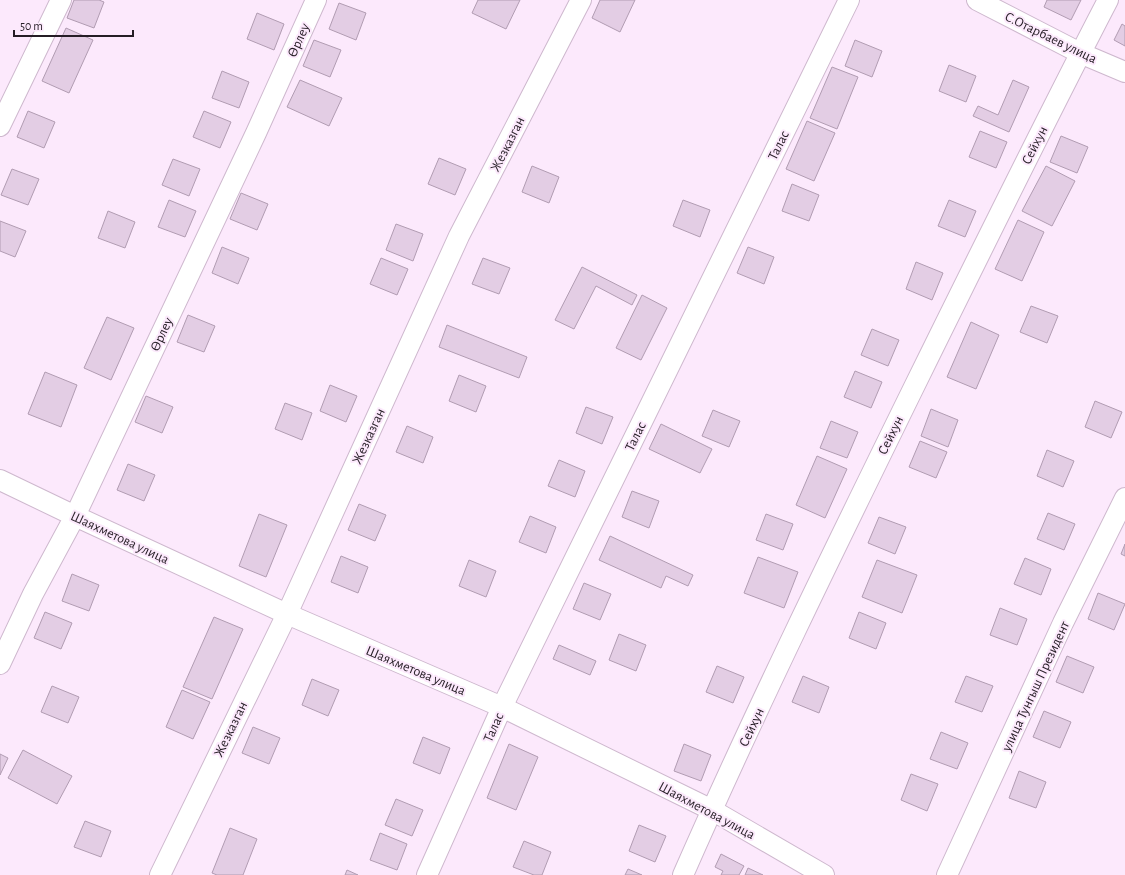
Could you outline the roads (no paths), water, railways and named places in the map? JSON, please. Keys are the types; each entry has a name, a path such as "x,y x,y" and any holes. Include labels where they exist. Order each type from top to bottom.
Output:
{"street":[{"path":"0,126 61,0"},
{"name":"Өрлеу","path":"0,664 33,594 75,516 256,133 316,0"},
{"name":"Жезказган","path":"160,875 286,614 459,236 581,0"},
{"name":"Талас","path":"427,875 502,707 849,0"},
{"name":"С.Отарбаев улица","path":"977,0 1080,53 1125,72"},
{"name":"Сейхун","path":"684,875 712,810 846,525 1080,53 1108,0"},
{"name":"Шаяхметова улица","path":"0,480 286,614 502,707 712,810 824,875"},
{"name":"улица Тунгыш Президент","path":"947,875 1063,622 1125,498"}]}
